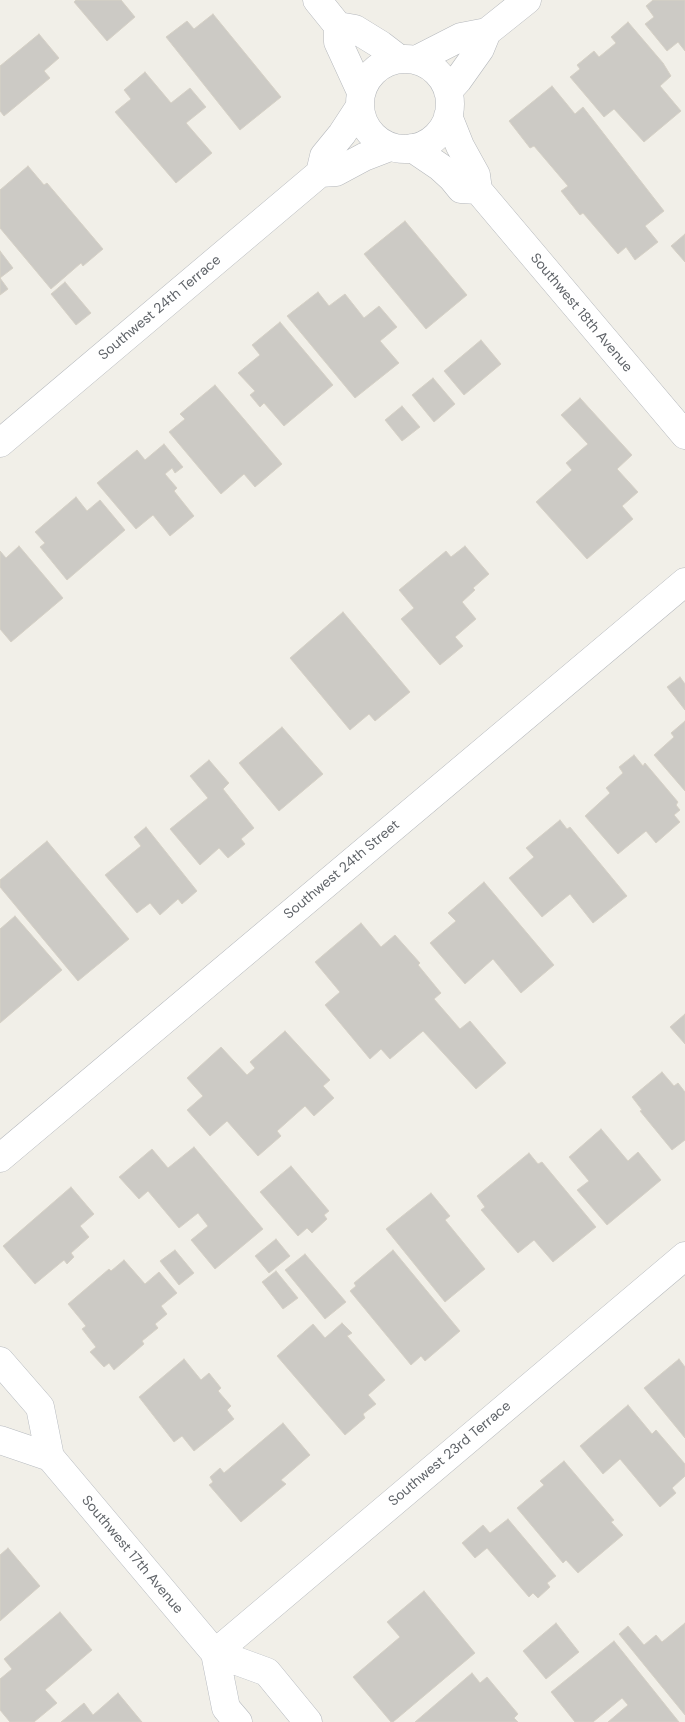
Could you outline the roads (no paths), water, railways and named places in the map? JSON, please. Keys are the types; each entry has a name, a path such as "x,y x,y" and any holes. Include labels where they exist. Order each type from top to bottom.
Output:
{"street":[{"path":"317,0 338,26 338,42 360,100 362,120 369,132 378,141 401,148 440,167 461,189 478,190"},
{"path":"360,100 366,80 374,70 386,63 407,59 461,37 487,32 527,0"},
{"path":"338,26 355,29 407,59 427,64 444,80 448,104"},
{"path":"401,148 424,145 443,128 448,104 458,80 480,49 487,32"},
{"name":"Southwest 24th Terrace","path":"320,173 324,156 342,134 360,100"},
{"name":"Southwest 18th Avenue","path":"448,104 460,146 476,175 478,190 685,435"},
{"name":"Southwest 24th Terrace","path":"0,443 320,173 336,172 364,157 401,148"},
{"name":"Southwest 24th Street","path":"0,1158 685,582"},
{"name":"Southwest 23rd Terrace","path":"215,1653 685,1256"},
{"name":"Southwest 17th Avenue","path":"0,1361 40,1407 50,1457 215,1653 226,1708 238,1722"},
{"path":"0,1440 50,1457"},
{"name":"Southwest 17th Avenue","path":"215,1653 267,1672 308,1722"}]}
